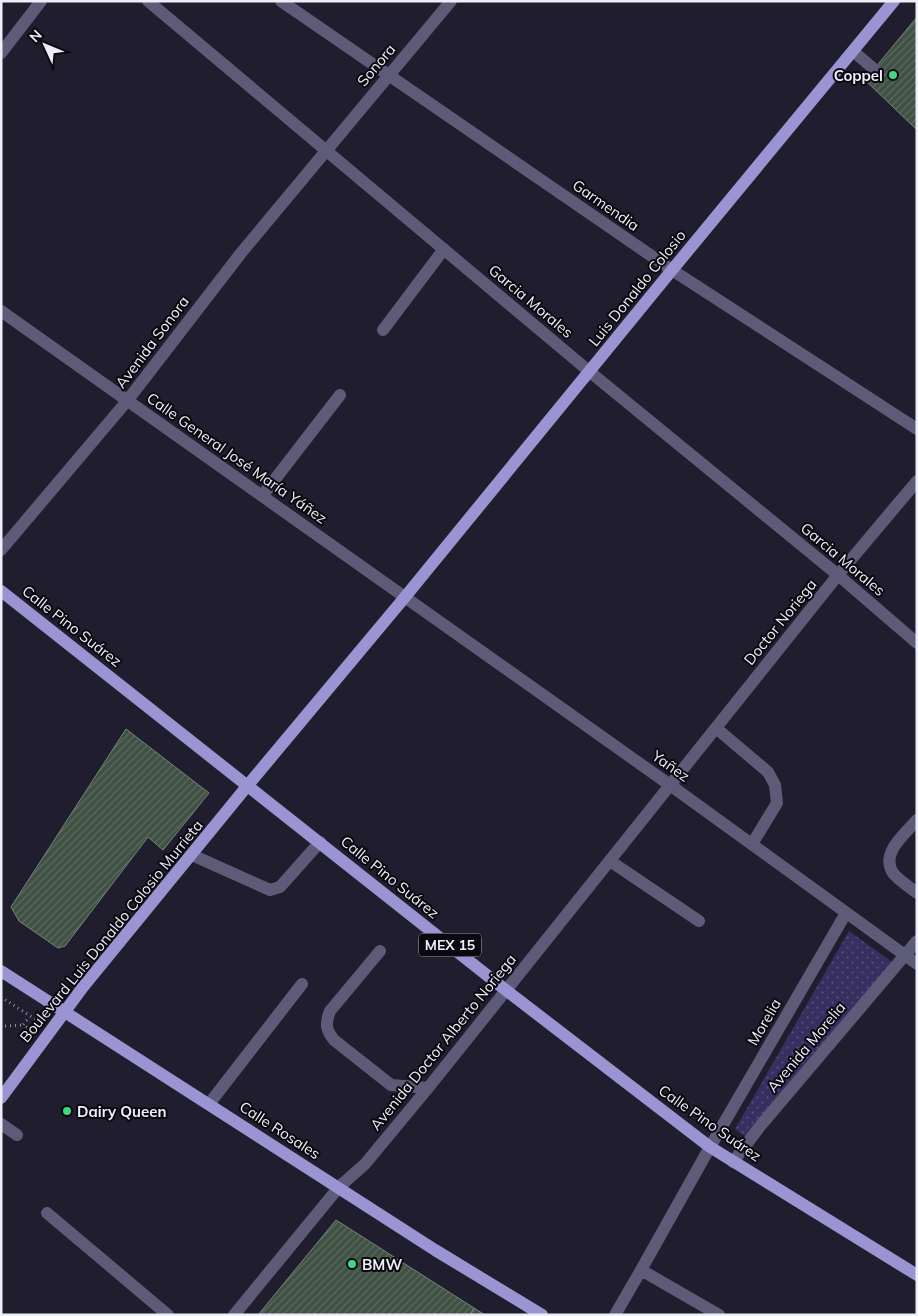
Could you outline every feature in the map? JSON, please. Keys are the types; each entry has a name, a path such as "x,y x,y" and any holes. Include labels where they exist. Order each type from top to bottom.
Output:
{"main road":[{"name":"Luis Donaldo Colosio","path":"406,597 894,1"},
{"name":"Calle Pino Suárez","path":"1,591 507,991 710,1147 917,1275"},
{"name":"Boulevard Luis Donaldo Colosio Murrieta","path":"1,1098 64,1012 248,785 406,597"},
{"name":"Calle Rosales","path":"1,971 436,1250 542,1315"}],"street":[{"path":"1,53 41,1"},
{"name":"Garcia Morales","path":"148,1 590,372 917,642"},
{"name":"Garmendia","path":"281,1 672,270 917,429"},
{"name":"Sonora","path":"326,150 451,1"},
{"path":"854,52 874,69"},
{"name":"Avenida Sonora","path":"1,550 128,401 241,253 326,150"},
{"path":"383,330 444,249"},
{"name":"Calle General José María Yáñez","path":"1,312 406,597"},
{"path":"262,496 340,395"},
{"name":"Doctor Noriega","path":"670,785 838,575 917,481"},
{"name":"Yañez","path":"406,597 917,964"},
{"path":"716,728 768,772 776,785 777,803 752,844"},
{"name":"Avenida Doctor Alberto Noriega","path":"234,1315 339,1187 365,1164 428,1088 670,785"},
{"path":"917,820 893,848 888,858 893,873 917,893"},
{"path":"192,855 270,890 280,887 320,842"},
{"path":"610,861 699,921"},
{"name":"Morelia","path":"710,1147 846,913"},
{"path":"905,955 917,941"},
{"path":"380,951 330,1011 326,1021 328,1032 334,1040 391,1085 428,1088"},
{"name":"Avenida Morelia","path":"733,1162 761,1125 905,955"},
{"path":"210,1104 302,984"},
{"path":"1,1124 17,1135"},
{"path":"615,1315 710,1147"},
{"path":"47,1213 168,1315"},
{"path":"641,1270 719,1315"}],"path":[{"path":"1,997 52,1030"},
{"path":"24,1025 27,1020"},
{"path":"5,1026 24,1025 30,1029"}],"shaded area":[{"path":"849,931 895,964 746,1137 735,1129"}],"building":[{"name":"Coppel","path":"917,17 917,130 865,80"},
{"path":"126,729 209,793 163,850 148,837 65,946 58,948 19,921 11,907"},
{"name":"BMW","path":"336,1220 474,1308 470,1315 258,1315"},
{"path":"474,1308 485,1315 470,1315"}],"place":[{"name":"Coppel","path":"893,75"},
{"name":"Dairy Queen","path":"67,1111"},
{"name":"BMW","path":"352,1264"}]}
